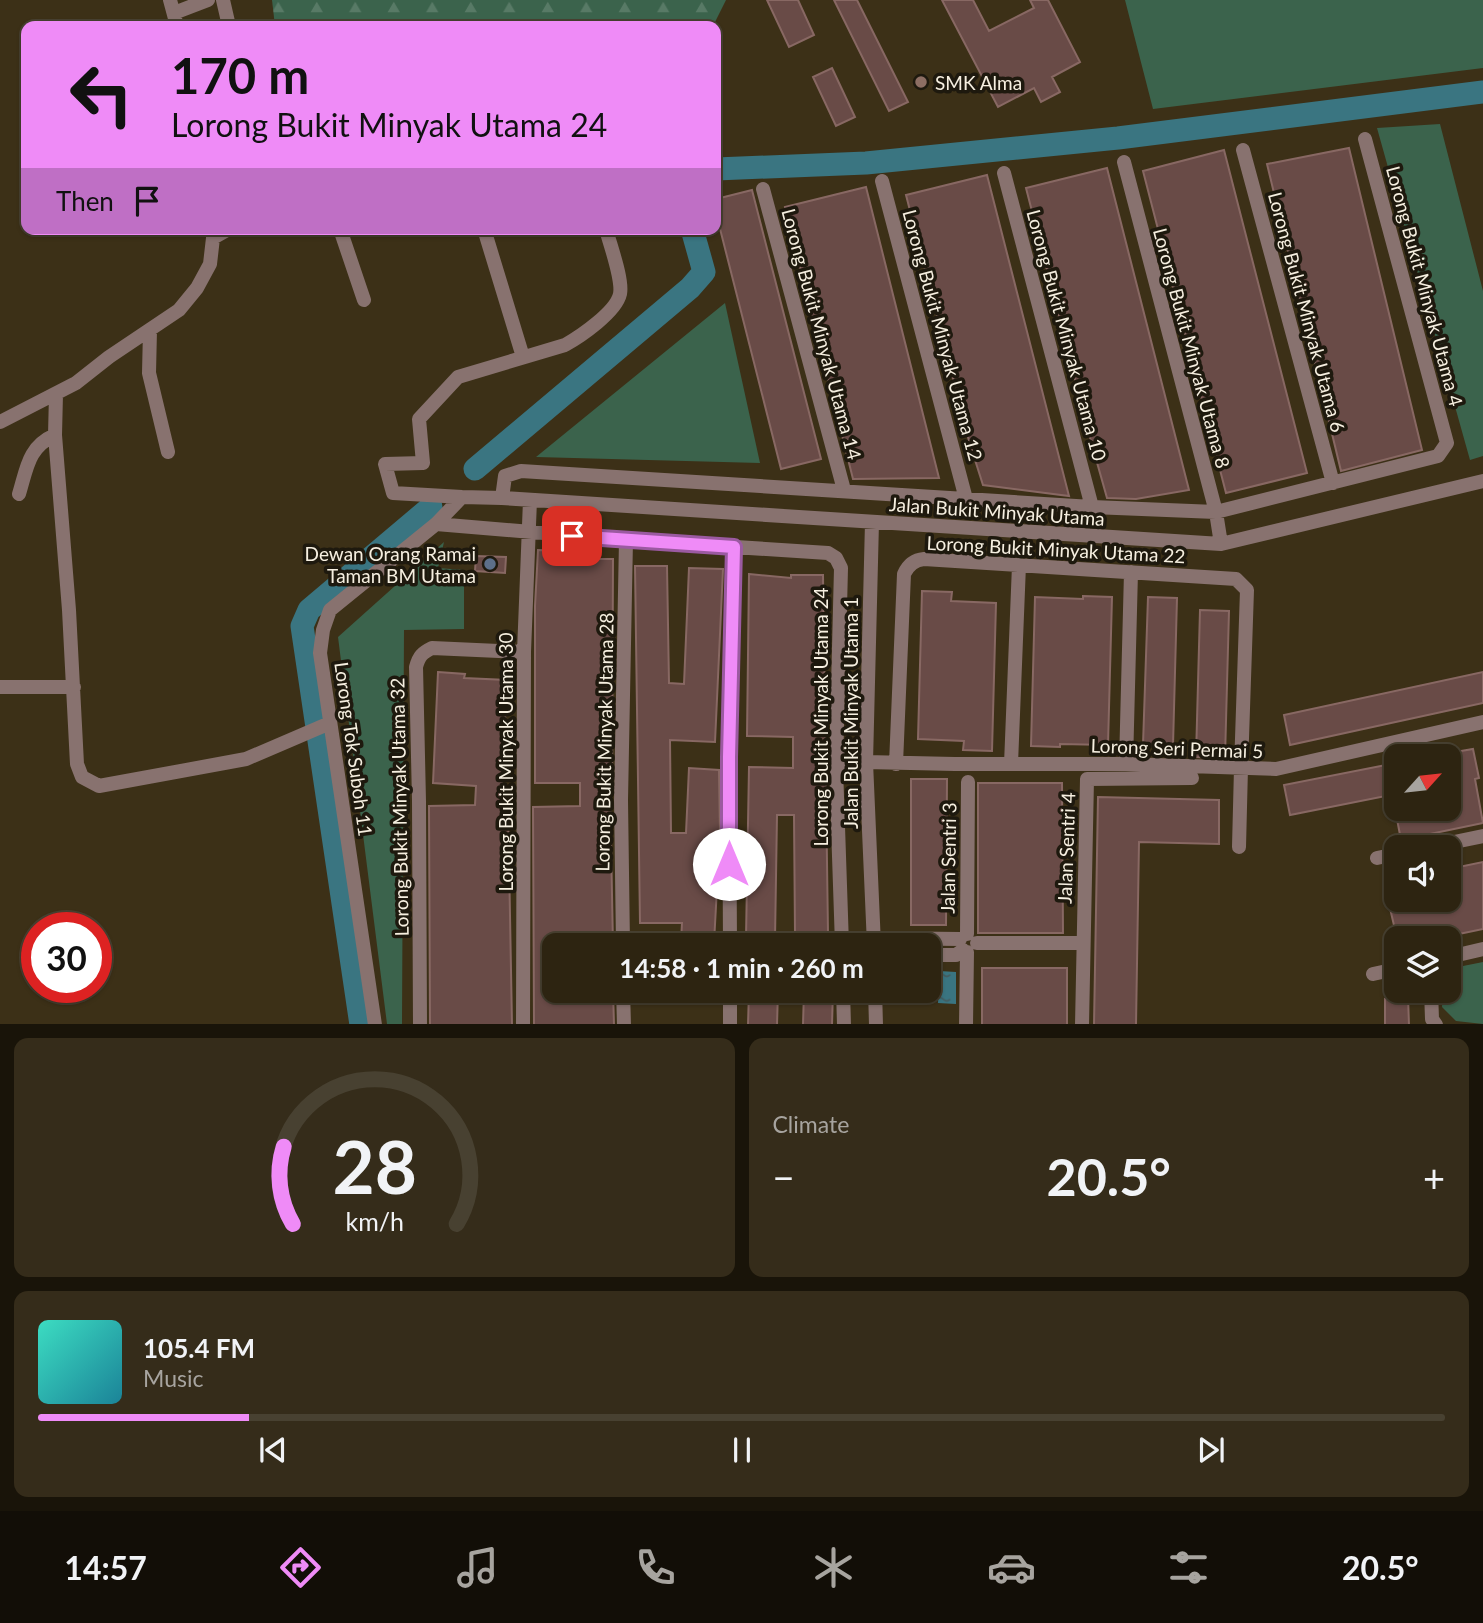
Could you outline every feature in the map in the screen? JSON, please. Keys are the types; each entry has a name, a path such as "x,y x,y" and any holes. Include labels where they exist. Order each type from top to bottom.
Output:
{"street":[{"path":"174,13 208,0"},
{"path":"223,0 228,21"},
{"name":"Lorong Bukit Minyak Utama 4","path":"1365,139 1447,443"},
{"name":"Lorong Bukit Minyak Utama 6","path":"1244,150 1333,484"},
{"name":"Lorong Bukit Minyak Utama 8","path":"1124,162 1216,512 1221,544"},
{"name":"Lorong Bukit Minyak Utama 10","path":"1004,173 1092,507"},
{"name":"Lorong Bukit Minyak Utama 12","path":"882,181 966,499"},
{"name":"Lorong Bukit Minyak Utama 14","path":"763,189 845,490"},
{"path":"0,422 76,383 109,357 179,310 197,288 210,264 212,235"},
{"path":"342,235 364,300"},
{"path":"486,235 523,357 565,345 580,336 613,307 620,295 620,282 608,235"},
{"path":"150,330 149,373 168,452"},
{"name":"Jalan Bukit Minyak Utama","path":"523,357 458,377 419,419 423,463 385,464 393,493 1221,544 1483,481"},
{"path":"56,394 55,435 74,687 77,764 82,777 99,786 246,759 321,727"},
{"path":"19,494 32,453 38,445 55,435"},
{"name":"Jalan Bukit Minyak Utama","path":"502,498 505,475 521,471 1092,507 1216,512 1438,456 1447,443"},
{"name":"Lorong Tok Suboh 11","path":"375,1024 321,727 320,653 323,630 330,610 436,524 462,498"},
{"name":"Lorong Bukit Minyak Utama 30","path":"523,1024 524,652 530,500"},
{"name":"Jalan Bukit Minyak Utama 1","path":"872,522 866,762 874,933"},
{"name":"Lorong Bukit Minyak Utama 24","path":"436,524 828,553 836,558 841,568 836,761 842,933"},
{"name":"Lorong Bukit Minyak Utama 28","path":"623,933 621,800 626,540"},
{"path":"730,933 729,757 734,547"},
{"name":"Lorong Bukit Minyak Utama 22","path":"896,764 904,574 911,563 924,559 1236,579 1247,590 1241,768"},
{"path":"1011,764 1019,565"},
{"path":"1126,764 1131,572"},
{"name":"Lorong Bukit Minyak Utama 32","path":"420,1024 416,667 419,656 432,648 524,652"},
{"path":"0,687 74,687"},
{"name":"Lorong Seri Permai 5","path":"836,761 896,764 1126,764 1276,769 1483,722"},
{"path":"1240,846 1241,768"},
{"name":"Jalan Sentri 4","path":"1082,1024 1087,779 1192,778"},
{"name":"Jalan Sentri 3","path":"966,1024 968,782"},
{"path":"1461,841 1483,836"},
{"path":"1377,858 1384,857"},
{"path":"941,943 1082,943"},
{"path":"941,955 956,955 967,943"},
{"path":"1461,954 1483,949"},
{"path":"1373,974 1384,972"},
{"path":"623,1003 624,1024"},
{"path":"730,1003 730,1024"},
{"path":"843,1003 844,1024"},
{"path":"875,1003 876,1024"},
{"path":"1431,1003 1432,1019 1436,1024"}],"green space":[{"path":"272,0 726,0 716,21 274,21"},
{"path":"1125,0 1483,0 1483,68 1153,109"},
{"path":"1440,124 1483,291 1483,456 1470,460 1377,128"},
{"path":"725,303 760,463 536,457"},
{"path":"444,542 438,568 464,570 464,629 404,630 402,1024 387,1024 338,637"},
{"path":"1483,962 1483,1024 1456,1021 1442,1007 1442,1003 1461,1003 1461,966"}],"water":[{"path":"941,971 956,972 956,1004 938,1003 941,1003"}],"building":[{"path":"767,0 798,0 814,35 789,47"},
{"path":"834,0 857,0 908,102 889,111"},
{"path":"942,0 973,0 989,31 1034,8 1030,0 1048,0 1080,62 1052,77 1060,92 1041,102 1034,88 998,107"},
{"path":"832,68 855,117 836,126 813,77"},
{"path":"1349,148 1422,450 1341,471 1267,164"},
{"path":"1224,150 1307,473 1226,493 1143,171"},
{"path":"1107,168 1189,490 1136,499 1107,498 1026,188"},
{"path":"987,175 1069,496 983,485 969,441 906,195"},
{"path":"866,187 939,478 853,479 785,207"},
{"path":"752,190 821,459 781,469 721,233 721,198"},
{"path":"538,550 567,551 567,559 613,559 610,792 613,933 542,933 542,1003 613,1003 614,1024 534,1024 533,807 580,806 580,783 535,783 535,606"},
{"name":"Dewan Orang Ramai Taman BM Utama","path":"476,556 506,557 505,573 475,571"},
{"path":"635,566 667,566 669,683 684,684 689,568 723,569 715,742 670,740 671,833 686,833 689,768 719,770 720,832 715,933 681,933 682,923 640,923"},
{"path":"749,574 791,578 791,575 823,575 828,933 795,933 794,815 777,815 775,933 746,933 749,767 793,768 793,737 747,736"},
{"path":"922,591 952,592 951,601 996,603 992,751 963,750 964,741 918,739"},
{"path":"1083,596 1112,597 1108,745 1031,746 1035,597 1083,599"},
{"path":"1148,597 1177,598 1173,746 1143,745"},
{"path":"1200,610 1229,611 1225,758 1196,757"},
{"path":"438,672 465,674 464,678 507,680 501,806 508,806 512,1024 430,1024 429,806 475,805 476,786 433,783"},
{"path":"1483,672 1483,703 1290,745 1284,715"},
{"path":"1473,749 1483,823 1425,835 1400,835 1397,821 1461,821 1461,751"},
{"path":"1384,765 1384,796 1290,815 1284,785"},
{"path":"911,779 947,779 946,925 911,925"},
{"path":"978,783 1062,783 1063,933 978,933"},
{"path":"1098,797 1219,800 1219,844 1139,842 1136,1024 1094,1024"},
{"path":"1483,862 1483,929 1461,934 1461,926 1394,926 1391,912 1461,912 1461,867"},
{"path":"982,968 1067,968 1067,1024 982,1024"},
{"path":"749,1003 778,1003 777,1024 748,1024"},
{"path":"804,1003 833,1003 832,1024 803,1024"},
{"path":"1385,1003 1408,1003 1409,1024 1385,1024"}],"waterway":[{"path":"721,169 866,163 1118,138 1483,92"},
{"path":"475,469 690,288 704,272 694,235"},
{"path":"361,1024 302,626 309,610 431,507"}],"place":[{"name":"SMK Alma","path":"921,82"},
{"name":"Dewan Orang Ramai Taman BM Utama","path":"490,564"}],"route":[{"path":"572,536 734,547 729,864"}]}
